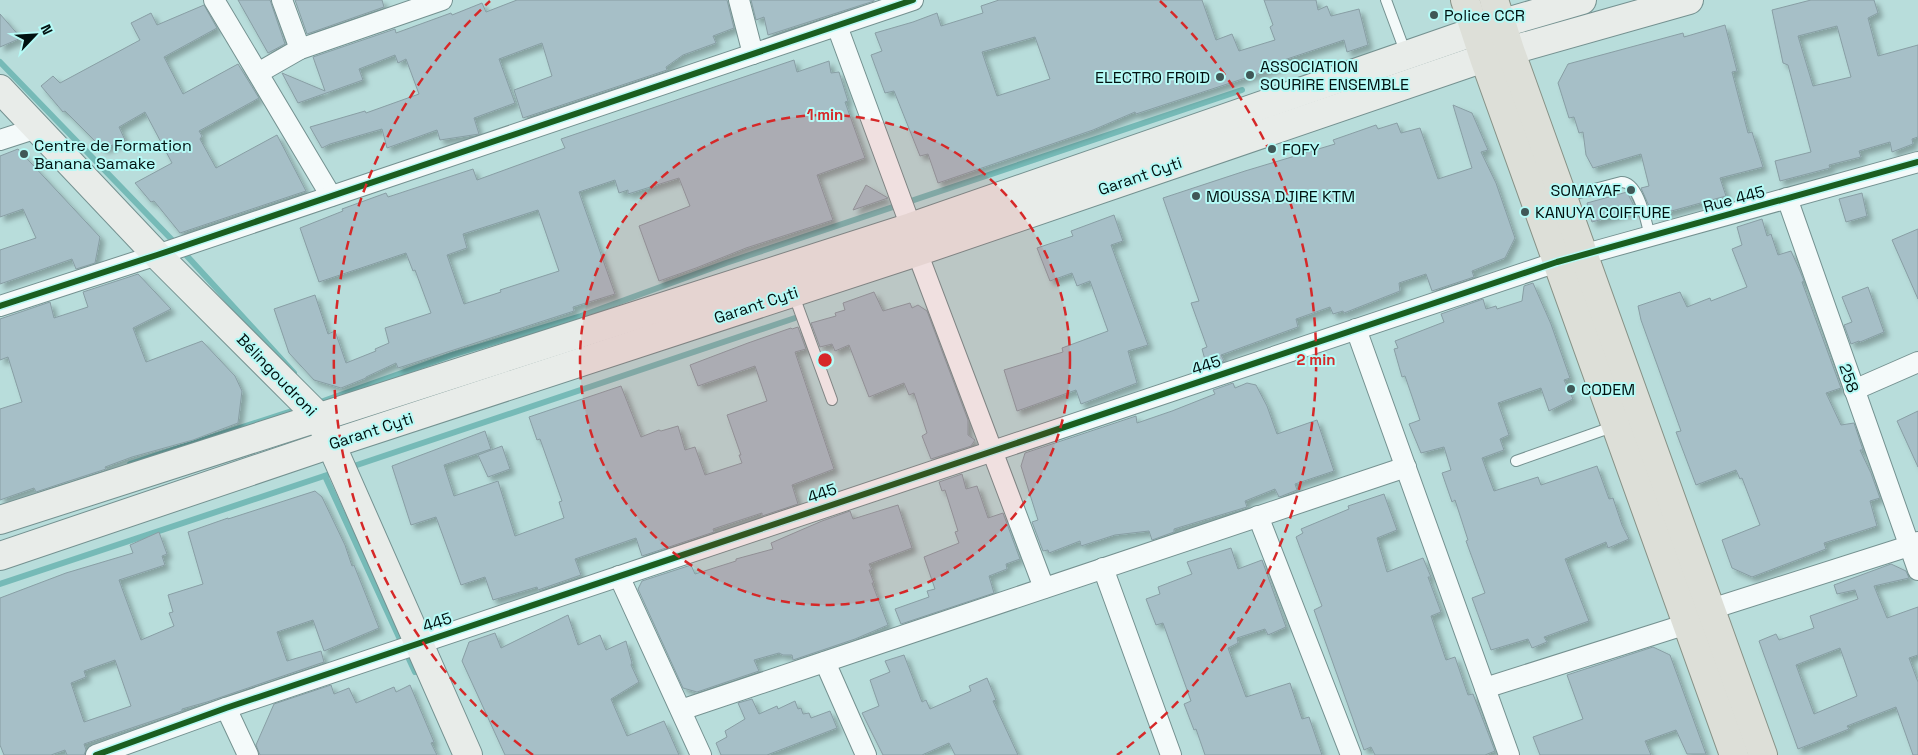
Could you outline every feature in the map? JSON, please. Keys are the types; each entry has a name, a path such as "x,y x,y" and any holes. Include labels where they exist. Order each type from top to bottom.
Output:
{"main road":[{"path":"1465,0 1484,58 1734,755"},
{"name":"Garant Cyti","path":"0,556 331,444 792,292 914,239 1406,55 1476,31 1498,11 1582,0"},
{"name":"Garant Cyti","path":"0,520 319,417 914,239 1484,58 1689,0"},
{"path":"1498,11 1510,50 1763,755"},
{"name":"Bélingoudroni","path":"0,89 157,254 319,417 468,755"}],"street":[{"path":"214,0 331,196"},
{"path":"282,0 300,49"},
{"path":"258,73 300,49 442,0"},
{"path":"739,0 753,54"},
{"path":"0,306 913,0"},
{"path":"837,26 1044,588"},
{"path":"0,140 37,128"},
{"name":"Rue 445","path":"1557,262 1918,162"},
{"name":"258","path":"1787,198 1854,390 1915,547 1918,570"},
{"name":"445","path":"96,755 226,708 1557,262"},
{"path":"1356,329 1509,755"},
{"path":"1854,390 1918,362"},
{"path":"681,710 1406,466"},
{"path":"1258,516 1351,755"},
{"path":"1711,609 1915,547"},
{"path":"1103,568 1171,755"},
{"path":"619,576 701,755"},
{"path":"1485,688 1687,624"},
{"path":"825,662 866,755"},
{"path":"226,708 248,755"}],"lane":[{"path":"1386,0 1406,55"},
{"path":"1563,198 1621,182 1629,184 1635,190 1650,236"},
{"path":"792,292 832,400"},
{"path":"1516,461 1616,426"}],"building":[{"path":"238,0 270,0 285,44 268,53"},
{"path":"295,0 382,0 384,7 307,34"},
{"path":"517,0 727,0 734,28 713,36 716,43 683,55 666,67 667,70 523,118 514,90 552,76 542,43 499,59 515,103 474,118 479,134 440,140 437,130 387,148 382,129 322,148 310,127 365,111 366,113 419,94 406,59 398,63 395,55 359,69 363,80 298,103 282,73 325,91 313,57 395,29 396,33 482,3 486,12"},
{"path":"751,0 874,1 768,35 764,17 756,20"},
{"path":"999,0 1202,0 1216,40 1232,34 1239,51 1275,40 1270,27 1273,25 1264,0 1316,0 1318,10 1327,6 1331,16 1359,9 1368,45 1347,52 1344,40 1278,62 1279,67 1136,114 1135,112 1093,130 938,183 928,154 920,156 894,91 885,93 871,55 882,51 875,33 937,13 941,26 983,13 981,6","holes":["1035,37 1050,79 997,96 982,52"]},
{"path":"1811,0 1874,0 1878,13 1868,18 1878,56 1918,45 1918,137 1912,139 1913,144 1892,152 1890,142 1859,151 1861,157 1829,165 1830,168 1780,181 1775,161 1811,152 1788,65 1783,63 1772,10","holes":["1837,26 1851,77 1813,86 1798,36"]},
{"path":"204,5 217,28 164,57 183,94 238,64 259,98 199,131 202,136 200,139 216,168 277,135 306,191 180,233 154,201 151,202 135,183 172,163 145,112 119,127 125,140 103,149 65,111 63,112 41,86 53,76 60,83 140,40 131,23 151,13 157,25"},
{"path":"0,14 21,38 0,47"},
{"path":"1725,25 1737,71 1732,72 1748,133 1752,132 1763,167 1720,178 1726,196 1657,215 1654,205 1649,206 1641,188 1649,186 1641,154 1593,168 1586,155 1583,132 1579,133 1574,117 1569,118 1558,83 1568,64 1683,33 1684,37"},
{"path":"794,60 797,72 829,61 831,73 839,72 848,101 845,102 865,158 817,175 833,220 746,248 659,281 639,226 690,206 679,178 628,194 628,190 619,193 615,180 579,192 615,294 573,307 574,311 398,368 396,363 341,388 314,380 289,353 274,309 315,295 328,334 335,331 346,363 376,351 375,349 389,343 385,328 431,313 415,270 413,271 406,253 319,282 300,228 343,211 342,209 386,193 388,197 473,169 477,180 565,148 561,139","holes":["538,210 559,271 464,304 447,255 467,248 463,234"]},
{"path":"1453,105 1472,113 1488,150 1481,152 1496,183 1515,238 1505,258 1472,271 1474,277 1432,291 1426,274 1399,283 1400,291 1344,313 1343,311 1333,314 1330,307 1296,319 1298,327 1221,355 1224,361 1207,367 1202,349 1207,347 1191,303 1199,301 1163,198 1335,144 1333,140 1376,125 1378,129 1397,123 1401,133 1420,128 1438,179 1472,168"},
{"path":"18,149 100,237 95,263 76,269 72,259 0,284 0,250 36,238 23,209 0,217 0,156"},
{"path":"866,185 888,198 853,210"},
{"path":"1627,192 1636,210 1592,222 1587,203"},
{"path":"1862,193 1867,216 1846,222 1839,199"},
{"path":"1114,215 1123,241 1111,245 1148,345 1128,351 1137,383 1081,404 1076,390 1017,411 1004,370 1063,352 1062,348 1108,331 1090,281 1077,286 1072,273 1050,281 1037,248 1073,236 1071,231"},
{"path":"1762,219 1767,236 1771,234 1778,255 1791,251 1800,271 1804,281 1802,282 1841,388 1826,393 1841,425 1854,423 1863,450 1860,450 1880,498 1870,501 1877,526 1824,543 1826,549 1752,577 1732,568 1722,540 1760,525 1742,478 1740,479 1736,470 1696,485 1676,432 1681,431 1641,320 1638,306 1680,292 1687,307 1710,298 1711,301 1747,287 1732,249 1742,245 1737,227"},
{"path":"1918,229 1918,299 1892,240"},
{"path":"138,274 171,309 133,328 146,362 202,341 235,376 242,391 238,423 193,440 132,457 105,467 106,469 36,492 34,488 0,500 0,409 22,402 8,357 0,360 0,319 50,302 54,318 88,307 83,292"},
{"path":"1533,283 1551,324 1570,378 1564,380 1573,399 1549,411 1541,388 1498,403 1509,435 1500,439 1504,450 1482,458 1494,491 1538,477 1541,485 1597,466 1609,499 1613,498 1629,539 1608,548 1606,542 1565,559 1589,621 1544,637 1547,642 1532,648 1528,639 1491,650 1472,598 1485,593 1466,541 1468,540 1455,500 1452,502 1442,473 1451,470 1444,447 1421,453 1409,424 1420,420 1405,376 1402,377 1394,349 1398,348 1395,341 1444,322 1441,314 1483,299 1486,309 1496,306 1497,309 1522,301 1524,286"},
{"path":"1868,287 1884,332 1851,344 1844,325 1852,322 1842,297"},
{"path":"874,292 883,311 910,303 912,308 918,305 927,311 968,420 968,435 975,440 971,446 931,459 922,436 927,433 914,393 909,395 904,383 869,397 849,345 835,351 832,344 820,347 811,323 836,316 835,313 845,310 843,303"},
{"path":"798,327 806,349 795,352 834,469 792,485 798,504 762,516 762,513 713,529 714,532 642,556 636,538 575,559 581,575 538,590 537,587 493,600 485,577 461,585 436,517 411,525 392,466 485,431 491,449 444,465 454,496 498,481 515,536 564,518 559,502 562,501 540,439 537,440 529,417 621,386 641,437 659,430 678,426 685,450 695,447 705,475 742,463 727,415 767,401 755,366 698,386 690,365 748,343"},
{"path":"1233,383 1235,388 1247,383 1256,385 1267,406 1277,434 1317,420 1334,471 1295,484 1297,490 1282,496 1279,497 1275,489 1245,501 1247,507 1174,529 1174,532 1152,540 1149,531 1115,535 1081,546 1080,541 1049,553 1048,550 1043,551 1032,522 1038,520 1021,466 1025,453 1136,416 1137,423 1215,394 1213,390"},
{"path":"1918,411 1918,467 1897,421"},
{"path":"502,446 510,469 488,477 478,455"},
{"path":"962,474 966,489 977,486 988,518 1003,513 1020,559 1006,564 1007,569 989,576 994,593 901,624 895,609 929,597 927,591 935,589 924,557 959,543 955,532 958,531 945,490 942,491 939,482"},
{"path":"315,491 322,497 345,545 379,628 324,651 313,620 277,632 287,661 321,651 324,662 84,744 86,750 84,755 67,755 65,750 51,755 4,755 0,745 0,598 66,573 133,553 130,545 159,532 167,554 162,556 165,565 119,580 141,640 174,626 169,613 173,612 168,595 203,584 188,532","holes":["115,660 131,706 84,722 71,683 86,677 84,671"]},
{"path":"1384,494 1397,530 1377,538 1387,572 1423,558 1431,577 1428,577 1441,612 1431,616 1446,660 1455,657 1468,695 1473,694 1495,751 1485,755 1375,755 1371,747 1364,750 1314,610 1322,606 1296,537 1303,533 1301,529 1349,509 1348,506"},
{"path":"898,505 912,548 869,564 872,570 869,570 874,583 872,583 888,625 855,639 793,660 792,655 779,653 754,660 759,671 697,692 683,688 638,589 642,581 691,565 695,574 736,561 736,559 773,549 771,543 850,511 853,519"},
{"path":"1231,548 1238,569 1262,560 1286,627 1268,635 1265,629 1237,638 1238,643 1228,648 1246,697 1290,683 1302,719 1309,717 1322,755 1205,755 1196,729 1194,730 1184,704 1191,701 1163,623 1156,625 1146,599 1160,594 1158,587 1192,574 1187,562"},
{"path":"1891,564 1906,571 1909,578 1874,586 1887,618 1918,607 1918,655 1909,658 1918,682 1918,755 1913,755 1896,707 1847,726 1849,729 1798,749 1759,641 1776,634 1779,640 1814,628 1810,616 1858,599 1855,590 1837,594 1834,585","holes":["1840,648 1857,696 1814,714 1796,665"]},
{"path":"568,615 578,645 600,635 606,650 626,641 631,665 639,682 611,699 627,736 664,721 679,755 505,755 462,661 469,642 495,633 501,648"},
{"path":"1653,647 1670,655 1706,754 1687,754 1676,730 1645,741 1651,755 1540,755 1533,737 1583,719 1567,675"},
{"path":"904,655 922,702 926,700 930,709 971,691 969,686 987,678 996,700 993,701 1018,755 955,755 949,743 922,755 883,755 862,713 879,706 870,680 890,672 885,661"},
{"path":"331,685 334,694 349,688 356,703 394,687 396,692 410,685 434,742 431,743 437,755 260,755 256,745 274,704"},
{"path":"752,699 759,714 777,706 778,709 795,701 798,709 801,708 803,714 809,713 811,718 830,711 837,728 767,755 721,755 716,743 727,737 725,731 745,719 738,703"}],"waterway":[{"path":"0,62 176,244 294,373"},
{"path":"315,404 452,355 581,316 726,263 1242,90"},
{"path":"348,468 795,318"},
{"path":"130,464 301,408"},
{"path":"0,584 336,472"},
{"path":"325,476 415,672"}],"cycle path":[{"path":"0,306 157,255 913,0"},
{"path":"96,755 226,708 1557,262 1918,162"}],"place":[{"name":"Police CCR","path":"1434,15"},
{"name":"ASSOCIATION SOURIRE ENSEMBLE","path":"1250,75"},
{"name":"ELECTRO FROID","path":"1220,77"},
{"name":"FOFY","path":"1272,149"},
{"name":"Centre de Formation Banana Samake","path":"24,154"},
{"name":"SOMAYAF","path":"1631,190"},
{"name":"MOUSSA DJIRE KTM","path":"1196,196"},
{"name":"KANUYA COIFFURE","path":"1525,212"},
{"name":"CODEM","path":"1571,389"}]}
